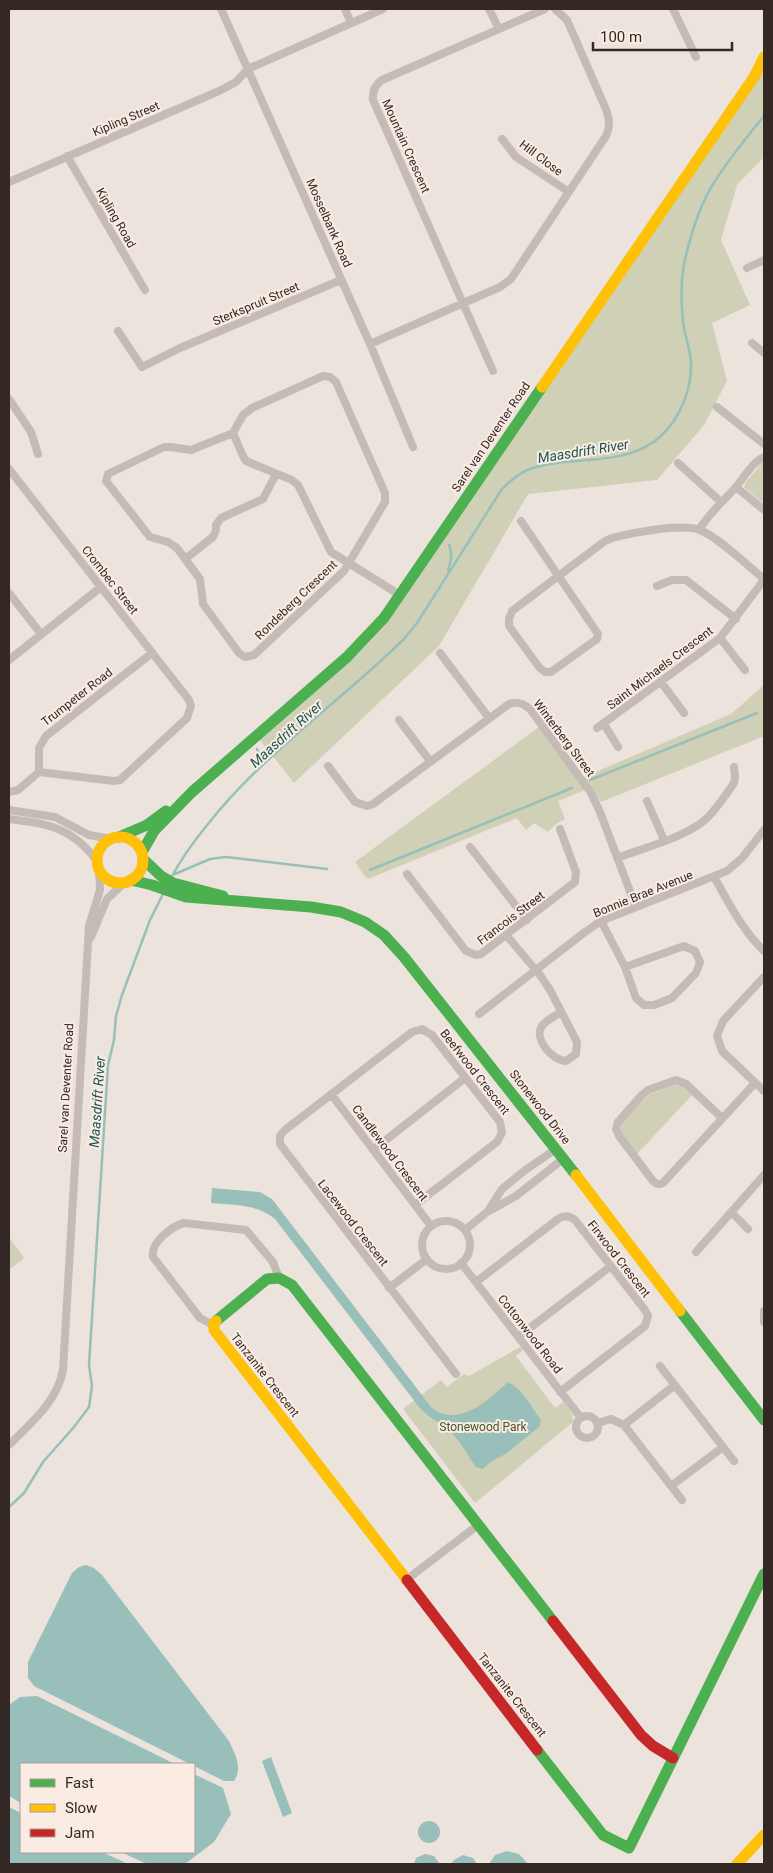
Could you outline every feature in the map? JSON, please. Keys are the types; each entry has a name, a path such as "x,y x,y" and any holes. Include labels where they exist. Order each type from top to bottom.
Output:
{"street":[{"name":"Mosselbank Road","path":"221,9 342,280 413,447"},
{"path":"345,9 351,22"},
{"path":"248,69 383,9"},
{"path":"489,9 499,30"},
{"name":"Mountain Crescent","path":"463,302 373,100 373,92 376,85 382,80 544,9"},
{"path":"370,344 500,287 511,279 606,136 609,130 609,117 566,20 555,9"},
{"path":"673,9 696,57"},
{"name":"Sarel van Deventer Road","path":"142,856 154,831 192,792 362,643 384,618 754,77 764,56"},
{"name":"Kipling Street","path":"9,182 219,91 236,82 248,69"},
{"name":"Hill Close","path":"502,139 516,156 568,192"},
{"name":"Kipling Road","path":"67,156 145,290"},
{"path":"748,268 764,260"},
{"name":"Sterkspruit Street","path":"118,331 142,367 180,348 342,280"},
{"path":"463,302 493,371"},
{"path":"752,343 764,353"},
{"path":"349,564 385,502 386,496 334,379 324,376 252,408 243,415 233,433 244,459 298,485 327,547 335,556 400,594"},
{"path":"9,399 31,432 38,454"},
{"path":"717,407 764,444"},
{"name":"Rondeberg Crescent","path":"233,433 191,450 171,446 164,448 108,474 106,481 148,535 155,540 171,543 185,559 200,579 203,604 239,653 248,657 254,655 344,571 349,564"},
{"path":"699,530 754,464 764,457"},
{"path":"678,463 721,502"},
{"name":"Crombec Street","path":"9,470 189,700 191,706 187,718 120,780 114,781 40,772"},
{"path":"185,559 213,537 216,525 222,518 263,499 276,474"},
{"path":"736,487 764,510"},
{"path":"521,521 558,577 597,631 598,638 551,672 545,672 539,667 509,626 512,611 558,577 612,538 683,528 699,530 715,540 764,580"},
{"path":"657,586 672,580 686,580 736,619"},
{"name":"Saint Michaels Crescent","path":"618,747 600,726 720,638 764,580"},
{"path":"9,660 101,587"},
{"path":"9,593 41,634"},
{"path":"720,638 745,670"},
{"name":"Trumpeter Road","path":"40,772 39,748 46,736 152,653"},
{"path":"440,653 489,718"},
{"path":"661,682 684,713"},
{"name":"Winterberg Street","path":"328,766 355,802 366,806 373,804 489,718 512,703 521,703 530,709 591,793 636,907"},
{"path":"399,720 430,762"},
{"path":"617,858 694,828 710,816 734,783 736,777 734,767"},
{"path":"9,792 18,790 40,772"},
{"name":"Sarel van Deventer Road","path":"116,838 148,824 192,792"},
{"path":"647,801 664,840"},
{"path":"9,810 55,817 89,834 133,841 142,856 141,870 136,877 127,882 108,879 82,843 53,826 9,819"},
{"name":"Francois Street","path":"407,874 466,951 476,955 481,954 570,887 576,879 575,869 560,829"},
{"name":"Bonnie Brae Avenue","path":"479,1014 601,921 727,871 742,858 764,830"},
{"path":"98,865 101,847 116,838"},
{"path":"470,848 527,920"},
{"name":"Stonewood Drive","path":"142,856 158,881"},
{"name":"Sarel van Deventer Road","path":"9,1446 47,1406 56,1392 62,1377 89,926 100,890 98,865"},
{"path":"714,877 742,926 764,951"},
{"name":"Stonewood Drive","path":"127,882 158,881 179,890 210,891 236,900 311,907 341,912 365,922 384,935 404,957 556,1149 764,1420"},
{"name":"Sarel van Deventer Road","path":"88,946 107,899 114,890 127,882"},
{"path":"601,921 625,967 636,998 641,1004 651,1006 674,997 696,973 700,962 695,951 684,946 625,967"},
{"path":"507,936 536,970 550,990 561,1012 578,1046 576,1054 566,1061 557,1060 539,1036 542,1025 561,1012"},
{"path":"764,977 723,1021 717,1036 722,1051 764,1091"},
{"name":"Beefwood Crescent","path":"332,1094 412,1032 419,1029 429,1032 500,1122 501,1136 497,1142 415,1205"},
{"path":"373,1150 465,1078"},
{"path":"722,1118 686,1084 676,1080 643,1094 620,1119 616,1129 618,1136 653,1181 656,1184 661,1184 755,1083"},
{"name":"Candlewood Crescent","path":"332,1094 431,1226"},
{"name":"Lacewood Crescent","path":"332,1094 285,1130 280,1136 280,1144 456,1374"},
{"path":"487,1212 502,1189 556,1149"},
{"path":"465,1230 487,1212 516,1196 563,1159"},
{"path":"696,1252 764,1175"},
{"path":"731,1212 748,1229"},
{"name":"Firwood Crescent","path":"476,1282 563,1216 570,1217 575,1220 645,1310 648,1316 645,1326 560,1392"},
{"path":"449,1221 465,1230 468,1235 470,1248 461,1264 443,1268 437,1267 427,1259 422,1242 427,1230 431,1226 436,1223 449,1221"},
{"path":"279,1278 273,1262 246,1230 184,1223 176,1226 156,1244 152,1253 153,1257 200,1318 213,1325 216,1320 262,1282 279,1278 292,1285 641,1735 653,1746 673,1758 764,1574"},
{"path":"389,1288 427,1259"},
{"name":"Cottonwood Road","path":"461,1264 581,1418 577,1424 577,1431 586,1438 596,1434 598,1423"},
{"path":"518,1337 611,1266"},
{"path":"764,1311 764,1322"},
{"name":"Tanzanite Crescent","path":"213,1325 214,1330 603,1835 629,1848 673,1758"},
{"path":"660,1366 734,1461"},
{"path":"624,1424 675,1385"},
{"path":"581,1418 588,1416 598,1423 611,1419 624,1424 682,1500"},
{"path":"671,1486 723,1447"},
{"path":"406,1580 478,1525"},
{"path":"737,1864 764,1835"}],"green space":[{"path":"764,70 764,157 737,185 721,240 750,305 712,323 727,381 704,425 657,480 528,494 439,646 294,783 260,740 363,649 386,624"},
{"path":"764,461 764,504 744,487"},
{"path":"764,685 764,736 601,802 584,777 731,714"},
{"path":"539,727 585,790 558,801 565,819 548,832 534,823 526,830 517,818 368,879 363,874 355,862"},
{"path":"677,1084 692,1095 637,1154 622,1135 620,1131 621,1124 650,1094"},
{"path":"9,1237 24,1258 9,1270"},
{"name":"Stonewood Park","path":"520,1347 523,1350 516,1356 555,1408 563,1402 572,1414 573,1422 475,1503 403,1409 441,1380 447,1387 464,1374 469,1376"}],"water":[{"path":"212,1188 260,1192 272,1199 431,1407 441,1413 451,1415 462,1414 482,1404 508,1382 518,1389 526,1399 541,1420 540,1426 507,1453 489,1463 483,1469 476,1467 453,1434 419,1407 275,1219 261,1210 253,1208 211,1203"},
{"path":"86,1565 94,1568 102,1575 229,1741 236,1756 238,1766 237,1776 234,1781 224,1781 195,1766 195,1763 188,1763 34,1686 28,1678 28,1662 72,1573 79,1567"},
{"path":"37,1696 173,1763 20,1763 20,1802 9,1796 9,1705 20,1697"},
{"path":"271,1757 292,1813 283,1817 262,1761"},
{"path":"195,1774 223,1788 231,1814 214,1842 185,1864 147,1864 123,1853 195,1853"},
{"path":"9,1807 20,1812 20,1853 104,1853 128,1864 9,1864"},
{"path":"429,1821 437,1824 440,1832 437,1840 429,1843 421,1840 418,1832 421,1824"},
{"path":"507,1851 519,1854 528,1864 489,1864 495,1855"},
{"path":"425,1854 434,1856 440,1864 414,1864 416,1858"},
{"path":"463,1855 473,1858 477,1864 451,1864"}],"waterway":[{"name":"Maasdrift River","path":"171,878 183,857 203,830 253,774 404,639 417,623 502,489 508,483 530,469 634,452 649,445 669,427 680,410 690,382 691,362 683,321 682,278 692,234 712,186 730,159 764,116"},
{"path":"448,570 451,558 449,545"},
{"path":"590,780 757,713"},
{"path":"257,749 261,759 259,766"},
{"path":"370,870 572,788"},
{"path":"175,874 210,859 226,857 327,869"},
{"name":"Maasdrift River","path":"9,1507 24,1493 43,1462 89,1407 92,1386 89,1365 108,1065 114,1040 116,1016 122,995 150,920 164,892"}],"traffic: fast":[{"path":"142,852 154,831 192,792 347,657 384,618 542,387"},
{"path":"119,837 147,825 166,811"},
{"path":"143,859 161,876 173,883 223,896"},
{"path":"131,880 186,897 311,907 341,912 365,922 384,935 404,957 576,1175"},
{"path":"216,1321 267,1279 279,1278 292,1285 553,1621"},
{"path":"680,1311 764,1420"},
{"path":"537,1750 603,1835 629,1848 764,1574"}],"traffic: slow":[{"path":"542,387 754,77 764,57"},
{"path":"120,837 133,841 139,847 143,860 139,873 133,879 120,883 107,879 101,873 97,860 101,847 107,841 120,837"},
{"path":"576,1175 680,1311"},
{"path":"216,1321 214,1323 214,1330 407,1580"},
{"path":"737,1864 764,1835"}],"traffic: jam":[{"path":"407,1580 537,1750"},
{"path":"553,1621 641,1735 653,1746 673,1758"}]}
